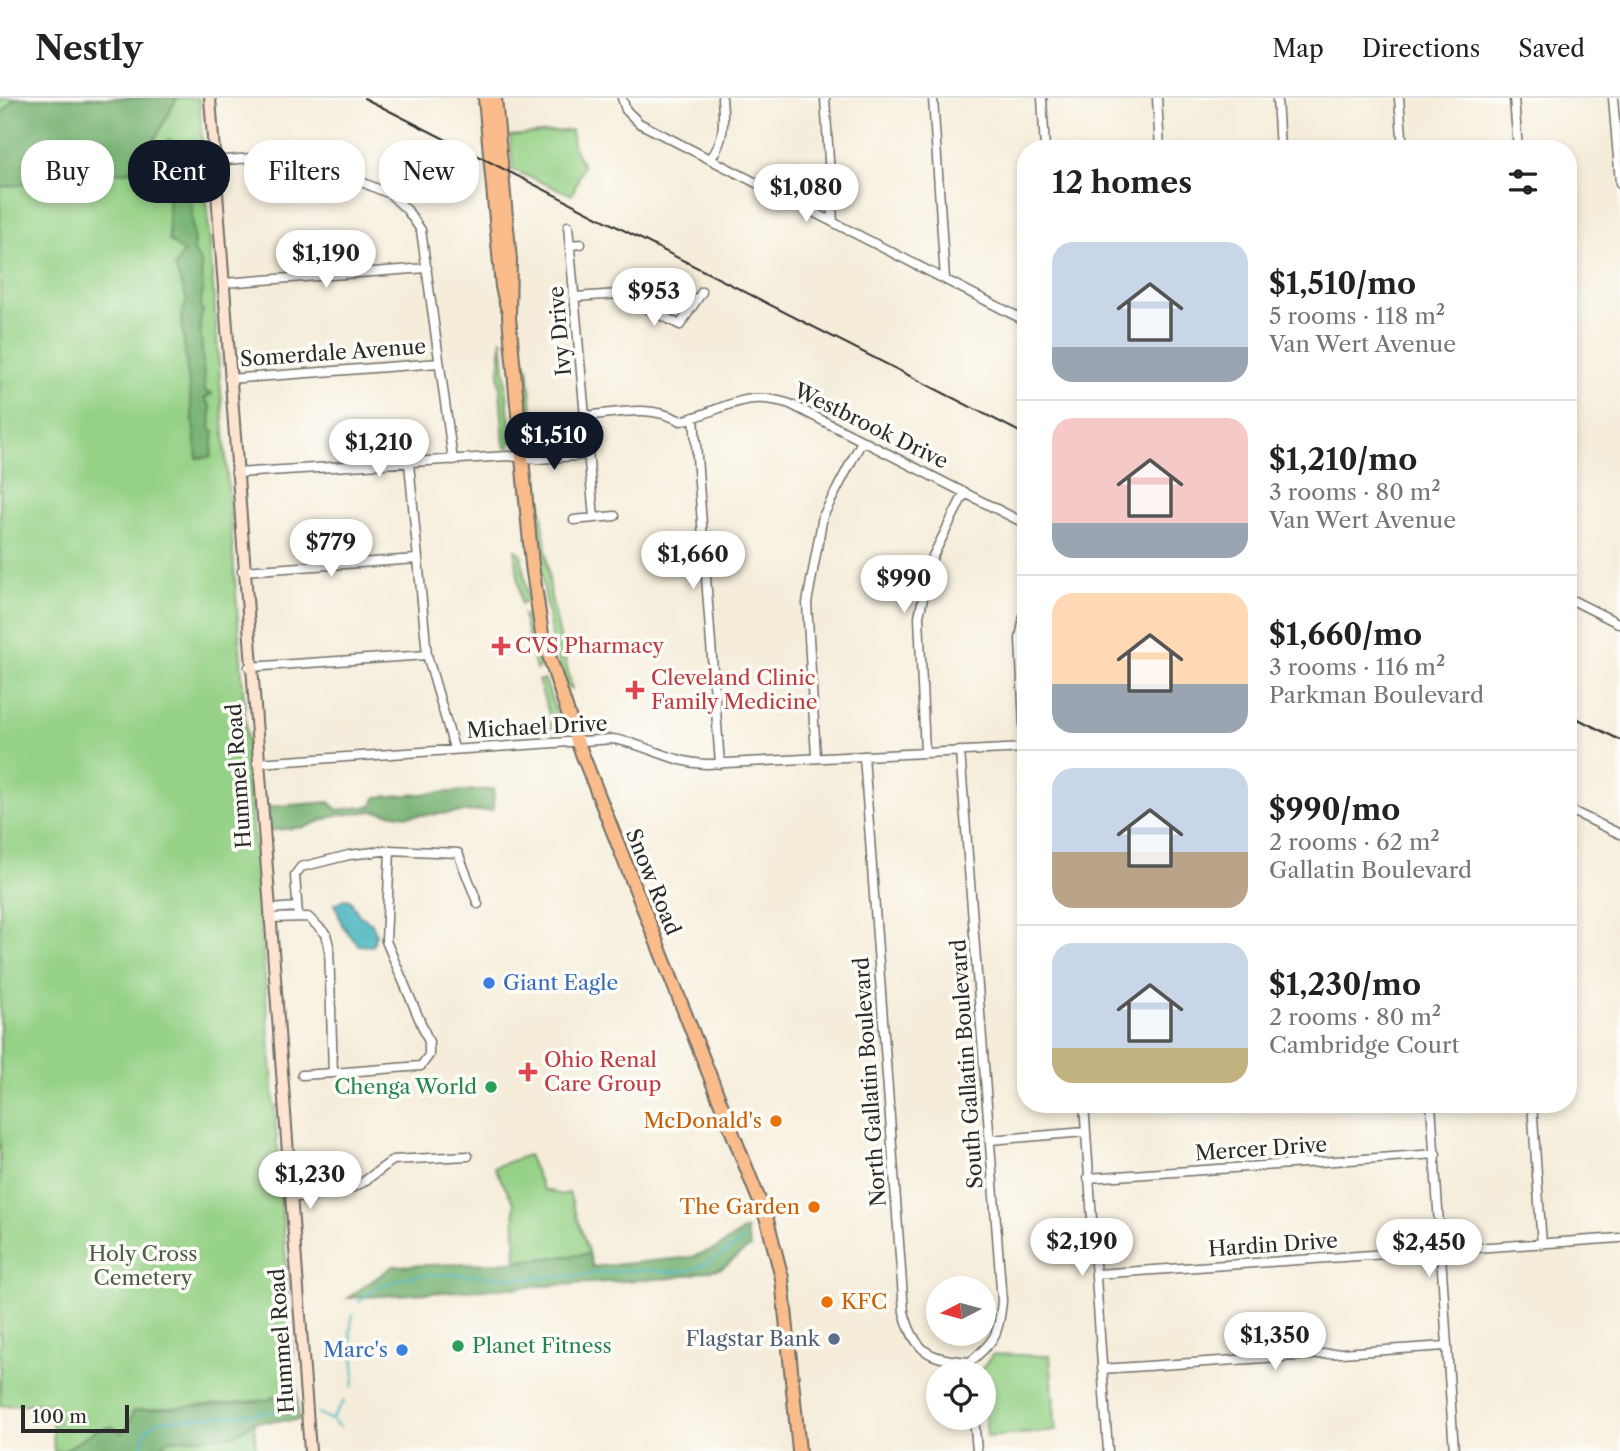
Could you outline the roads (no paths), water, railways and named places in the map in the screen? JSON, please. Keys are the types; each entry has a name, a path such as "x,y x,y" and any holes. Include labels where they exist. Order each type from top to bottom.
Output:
{"main road":[{"name":"Snow Road","path":"485,98 502,287 509,317 532,565 542,634 577,741 767,1220 785,1303 799,1451"},
{"name":"Snow Road","path":"495,98 512,286 509,317"}],"street":[{"name":"Hummel Road","path":"210,98 213,140"},
{"path":"622,98 626,110 639,122 1017,316"},
{"path":"710,159 716,151 724,124 722,98"},
{"path":"825,98 833,222"},
{"path":"933,98 945,279"},
{"path":"1042,98 1044,140"},
{"path":"1157,98 1159,140"},
{"path":"1277,98 1279,140"},
{"path":"1399,98 1402,140"},
{"path":"1514,98 1517,140"},
{"path":"1613,98 1620,183"},
{"path":"230,160 278,156 314,162 390,194 407,210 421,230 453,460"},
{"name":"Hummel Road","path":"217,203 249,667 310,1451"},
{"name":"Ivy Drive","path":"568,226 594,518"},
{"path":"569,245 581,244"},
{"path":"223,283 427,268"},
{"path":"575,297 620,294 680,325 702,292"},
{"name":"Somerdale Avenue","path":"229,379 439,363"},
{"name":"Westbrook Drive","path":"694,417 746,398 766,396 790,404 1017,519"},
{"path":"584,416 650,410 667,413 681,421 694,417 720,764"},
{"path":"816,757 807,603 823,516 862,441"},
{"path":"236,473 453,460 522,457 538,459 587,451"},
{"path":"409,463 427,654 454,748"},
{"path":"925,753 919,616 932,558 965,492"},
{"path":"574,520 615,516"},
{"path":"242,571 417,559"},
{"path":"1577,602 1620,624"},
{"path":"249,667 427,654"},
{"name":"Michael Drive","path":"257,763 613,739 639,745 681,762 720,764 1017,748"},
{"name":"South Gallatin Boulevard","path":"960,751 1002,1301 999,1330 987,1347 972,1360"},
{"name":"North Gallatin Boulevard","path":"864,756 904,1312 910,1336 927,1355 958,1360"},
{"path":"1577,813 1620,834"},
{"path":"297,911 295,875 301,867 349,855 390,850 458,853 478,904"},
{"path":"302,1075 421,1066 429,1055 429,1042 386,941 390,850"},
{"path":"269,914 297,911 314,920 326,934 329,946 333,1073"},
{"path":"1084,1113 1108,1451"},
{"path":"1432,1113 1454,1451"},
{"path":"1533,1113 1542,1245"},
{"path":"990,1140 1085,1132"},
{"name":"Mercer Drive","path":"1088,1178 1436,1154"},
{"path":"290,1193 298,1188 314,1186 327,1191 359,1185 393,1160 468,1156"},
{"name":"Hardin Drive","path":"1096,1274 1620,1238"},
{"path":"1102,1369 1446,1346"},
{"path":"975,1430 977,1451"}],"water":[{"path":"344,899 350,900 359,915 372,923 376,933 373,946 358,945 342,925 335,904"}],"waterway":[{"path":"359,1302 377,1288 397,1280 419,1276 442,1274 534,1278 636,1270 682,1271 711,1261 745,1239"},
{"path":"352,1388 353,1315"},
{"path":"318,1413 331,1420 344,1401"},
{"path":"140,1451 146,1431 157,1421 298,1410"},
{"path":"333,1421 340,1428"}],"railway":[{"path":"364,98 1017,430"},
{"path":"1577,718 1620,740"}],"place":[{"name":"CVS Pharmacy","path":"501,646"},
{"name":"Cleveland Clinic Family Medicine","path":"635,690"},
{"name":"Giant Eagle","path":"489,983"},
{"name":"Ohio Renal Care Group","path":"528,1072"},
{"name":"Chenga World","path":"491,1087"},
{"name":"McDonald's","path":"776,1121"},
{"name":"The Garden","path":"814,1207"},
{"name":"KFC","path":"827,1302"},
{"name":"Flagstar Bank","path":"834,1339"},
{"name":"Planet Fitness","path":"458,1346"},
{"name":"Marc's","path":"402,1350"}],"park label":[{"name":"Holy Cross Cemetery","path":"143,1266"}]}
